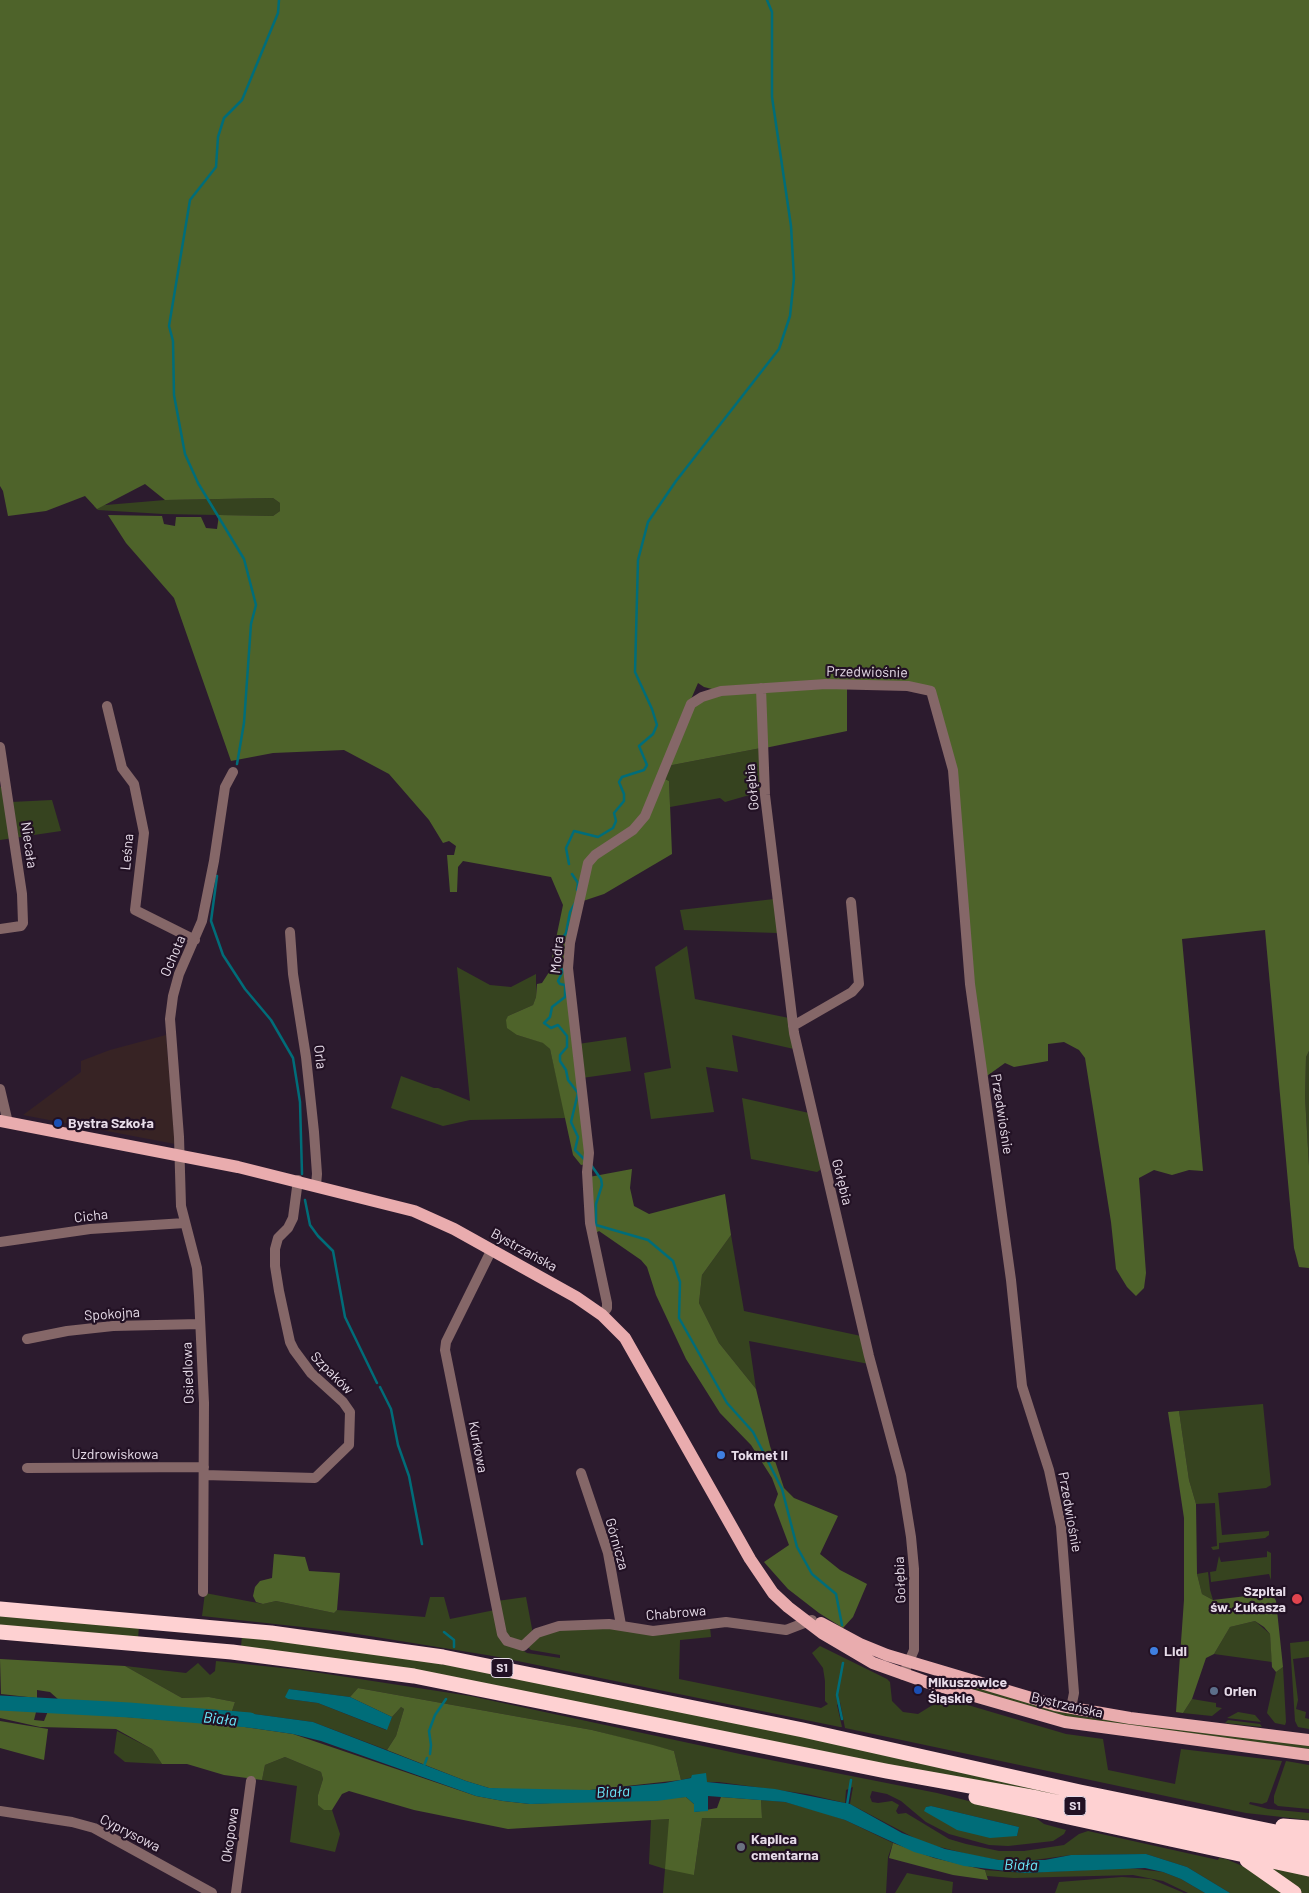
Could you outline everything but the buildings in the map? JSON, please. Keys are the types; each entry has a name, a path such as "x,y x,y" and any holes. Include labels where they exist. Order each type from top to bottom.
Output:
{"highway":[{"name":"S1","path":"0,1609 271,1633 425,1654 803,1730 1309,1839"},
{"name":"S1","path":"0,1632 241,1653 396,1673 532,1698 886,1771 1037,1798 1309,1854"},
{"path":"886,1771 908,1781 1309,1869"},
{"path":"1212,1819 1309,1828"},
{"path":"1235,1853 1264,1870 1294,1893"}],"main road":[{"name":"Bystrzańska","path":"4,1122 298,1180 414,1210 440,1221 576,1297 602,1315 629,1345 736,1533 773,1593 854,1653 903,1675 1044,1717 1089,1727 1309,1755"},
{"name":"Bystrzańska","path":"811,1621 860,1644 910,1662 1071,1708 1130,1718 1309,1740"}],"street":[{"name":"Przedwiośnie","path":"761,688 874,684 914,686 927,689 933,694 953,770 970,984 1011,1280 1022,1386 1050,1478 1063,1542 1074,1693 1071,1708"},
{"name":"Gołębia","path":"761,688 765,795 793,1026 869,1356 901,1475 914,1569 914,1650 903,1675"},
{"name":"Modra","path":"602,1315 607,1308 607,1302 590,1223 587,1172 589,1158 568,962 587,867 591,859 633,830 645,816 691,704 714,692 761,688"},
{"name":"Leśna","path":"107,706 122,768 134,784 144,833 136,910 195,940"},
{"name":"Niecała","path":"0,747 22,894 23,924 21,926 0,928"},
{"name":"Ochota","path":"178,1155 171,1008 179,974 202,921 214,862 225,787 233,772"},
{"path":"793,1026 852,992 859,984 851,902"},
{"name":"Orla","path":"290,932 293,974 306,1057 313,1123 317,1174 316,1185"},
{"path":"0,1088 4,1122"},
{"name":"Osiedlowa","path":"178,1155 179,1188 185,1224 197,1268 204,1471 202,1592"},
{"name":"Szpaków","path":"204,1471 275,1477 315,1478 344,1451 351,1440 350,1412 343,1402 298,1357 290,1342 274,1266 274,1249 278,1238 288,1228 293,1218 298,1180"},
{"name":"Cicha","path":"0,1242 90,1229 185,1224"},
{"name":"Kurkowa","path":"492,1250 446,1342 445,1350 502,1634 510,1644 523,1646"},
{"name":"Spokojna","path":"27,1339 67,1331 113,1326 200,1324"},
{"name":"Uzdrowiskowa","path":"27,1468 204,1471"},
{"name":"Górnicza","path":"581,1473 610,1563 621,1625"},
{"name":"Chabrowa","path":"523,1646 536,1633 546,1629 595,1624 621,1625 653,1631 726,1622 786,1630 794,1629 811,1621"},
{"name":"Okopowa","path":"236,1893 251,1781"},
{"name":"Cyprysowa","path":"0,1811 72,1822 94,1828 212,1893"}],"shaded area":[{"path":"166,1035 175,1144 23,1115 81,1072 81,1061 110,1050"}],"green space":[{"path":"0,0 1309,0 1309,1051 1306,1057 1305,1097 1309,1166 1309,1268 1299,1267 1294,1248 1265,930 1182,939 1203,1171 1189,1170 1172,1175 1154,1170 1139,1178 1146,1273 1144,1288 1136,1296 1127,1287 1116,1269 1111,1222 1085,1058 1079,1050 1064,1042 1048,1044 1048,1061 1014,1067 1005,1063 984,1078 975,1015 959,804 932,689 712,689 698,683 638,822 590,857 564,959 552,958 563,905 551,877 463,861 458,867 457,892 450,892 447,855 454,855 456,846 449,841 443,843 429,820 389,774 344,750 273,753 231,761 174,598 126,543 108,515 162,516 164,524 175,526 176,517 201,517 206,528 217,529 219,515 273,516 280,511 280,503 273,498 165,500 145,484 97,509 85,496 46,511 8,516 3,491 0,486"},
{"path":"273,498 280,503 280,511 273,516 163,514 98,510 94,506 165,500"},
{"path":"847,686 847,731 765,748 764,690"},
{"path":"758,690 761,748 667,766 692,706 714,695"},
{"path":"761,748 760,792 725,802 720,798 670,807 669,781 663,778 667,766"},
{"path":"663,778 669,781 672,854 604,894 583,901 590,864 634,831"},
{"path":"2,786 11,802 52,800 61,831 0,840 0,787"},
{"path":"774,899 778,933 684,930 680,910"},
{"path":"687,946 695,999 789,1018 794,1049 732,1035 738,1072 706,1067 714,1112 651,1119 644,1073 671,1068 655,967"},
{"path":"564,965 586,1164 581,1165 573,1155 550,1049 543,1043 517,1035 507,1028 506,1020 508,1016 533,1005 537,984 542,983 553,966"},
{"path":"457,967 490,985 511,987 536,974 536,997 533,1005 508,1016 517,1035 544,1043 550,1049 566,1118 470,1120 443,1126 391,1108 401,1076 470,1101"},
{"path":"626,1037 631,1071 582,1078 578,1044"},
{"path":"1309,1051 1309,1166 1305,1097 1306,1057"},
{"path":"742,1098 809,1113 821,1166 820,1170 817,1172 751,1159"},
{"path":"632,1169 630,1188 634,1206 649,1214 725,1194 731,1235 702,1275 699,1303 719,1343 756,1389 770,1446 784,1488 794,1498 838,1516 820,1554 840,1570 867,1584 853,1617 843,1628 819,1613 788,1589 764,1562 789,1545 774,1505 778,1494 772,1478 751,1445 720,1413 686,1359 656,1295 647,1267 641,1260 599,1231 594,1234 589,1177"},
{"path":"731,1235 744,1311 861,1336 869,1364 749,1341 756,1389 719,1343 699,1303 702,1275"},
{"path":"1263,1404 1271,1485 1266,1488 1218,1493 1222,1535 1269,1531 1269,1535 1265,1538 1219,1543 1219,1549 1213,1550 1211,1547 1217,1546 1215,1503 1196,1504 1189,1480 1179,1411"},
{"path":"1179,1411 1189,1480 1196,1504 1197,1574 1202,1594 1213,1600 1272,1593 1276,1601 1283,1667 1276,1672 1272,1667 1270,1634 1264,1627 1255,1621 1230,1627 1214,1654 1206,1658 1192,1699 1183,1713 1176,1712 1184,1600 1184,1518 1168,1412"},
{"path":"1267,1551 1271,1553 1271,1580 1269,1574 1211,1582 1210,1572 1216,1571 1219,1556 1221,1562 1267,1557"},
{"path":"274,1554 305,1557 309,1571 340,1573 337,1610 334,1613 276,1601 263,1604 256,1602 253,1596 255,1587 260,1581 272,1578"},
{"path":"1208,1572 1213,1600 1202,1594 1197,1574"},
{"path":"205,1593 263,1604 276,1601 334,1613 337,1610 425,1617 430,1597 444,1597 450,1619 495,1610 499,1635 527,1653 560,1658 560,1655 531,1650 528,1647 539,1635 558,1629 710,1627 711,1637 680,1640 679,1679 821,1708 828,1704 825,1701 823,1668 812,1653 820,1646 887,1679 890,1682 892,1701 903,1712 918,1714 944,1698 1066,1734 1103,1739 1108,1770 1175,1784 1181,1749 1282,1761 1267,1802 1262,1804 1250,1802 1249,1804 1268,1809 1309,1813 1309,1820 1246,1813 845,1728 840,1702 837,1705 842,1727 493,1656 339,1631 202,1616"},
{"path":"526,1597 533,1634 522,1642 508,1638 497,1601"},
{"path":"0,1613 139,1626 138,1639 0,1627"},
{"path":"1255,1621 1270,1634 1272,1662 1214,1654 1230,1627"},
{"path":"242,1635 363,1650 580,1689 1229,1828 241,1647"},
{"path":"1309,1641 1309,1657 1293,1659 1298,1700 1296,1709 1306,1712 1305,1718 1309,1719 1309,1729 1298,1727 1295,1721 1290,1643"},
{"path":"0,1659 125,1666 182,1698 209,1697 235,1702 232,1711 59,1700 50,1692 37,1690 37,1698 1,1694"},
{"path":"216,1661 301,1670 470,1696 740,1754 937,1793 1036,1818 1044,1824 1066,1830 1064,1834 1053,1841 1008,1846 989,1845 949,1834 926,1822 901,1801 887,1794 872,1791 870,1797 872,1802 892,1801 899,1805 896,1811 898,1814 906,1813 949,1839 966,1844 999,1851 1024,1851 1064,1845 1079,1834 1088,1831 1218,1860 1219,1858 1226,1859 1259,1873 1287,1893 1230,1893 1187,1867 1146,1854 1071,1855 1027,1861 999,1860 971,1855 924,1843 850,1804 853,1787 846,1790 845,1803 807,1794 719,1782 706,1782 706,1774 681,1780 674,1751 592,1730 358,1688 350,1697 289,1689 288,1699 318,1703 386,1730 392,1717 401,1707 404,1709 396,1736 387,1750 313,1722 232,1711 235,1702 209,1697 182,1698 125,1666 186,1673 198,1663 210,1675 215,1671","holes":["931,1806 1019,1827 1017,1836 926,1807"]},
{"path":"1283,1667 1285,1725 1275,1723 1267,1713 1276,1672"},
{"path":"966,1684 1079,1716 1270,1739 1309,1745 1309,1749 1072,1719 965,1688"},
{"path":"358,1688 592,1730 653,1745 674,1751 681,1780 590,1790 510,1790 489,1788 387,1750 396,1736 404,1709 401,1707 392,1717 350,1697"},
{"path":"1192,1699 1216,1703 1216,1707 1222,1708 1212,1716 1183,1713"},
{"path":"0,1709 36,1712 34,1720 44,1721 48,1711 231,1725 293,1734 476,1796 503,1801 530,1804 686,1797 694,1804 695,1812 717,1808 721,1797 761,1800 762,1818 702,1818 694,1875 665,1869 669,1819 508,1829 414,1810 349,1791 342,1794 332,1810 324,1810 318,1805 318,1795 323,1779 321,1772 285,1757 265,1765 262,1780 224,1775 187,1764 162,1764 152,1749 116,1729 40,1727 0,1718"},
{"path":"1238,1712 1255,1715 1261,1722 1227,1718"},
{"path":"1228,1720 1260,1724 1262,1727 1225,1723"},
{"path":"0,1721 48,1729 44,1760 0,1748"},
{"path":"117,1731 152,1749 162,1764 125,1762 114,1753"},
{"path":"285,1757 321,1772 323,1779 318,1795 324,1810 332,1810 340,1834 335,1852 290,1842 297,1786 262,1780 265,1765"},
{"path":"1286,1761 1309,1765 1309,1809 1278,1806 1274,1803 1274,1796"},
{"path":"761,1800 785,1802 824,1813 845,1820 893,1843 888,1857 886,1893 663,1893 665,1869 649,1864 651,1820 669,1819 694,1875 702,1818 762,1818"},
{"path":"893,1843 934,1858 985,1870 988,1880 953,1875 889,1858"},
{"path":"1272,1867 1309,1875 1309,1893 1302,1893 1271,1870"},
{"path":"1129,1868 1163,1872 1181,1879 1205,1893 1188,1893 1163,1881 1133,1875 1014,1878 987,1876 985,1870 1024,1873"},
{"path":"907,1873 953,1882 952,1893 895,1893"},
{"path":"1122,1877 1151,1879 1184,1893 1055,1893 1059,1882"}],"water":[{"path":"289,1689 350,1697 392,1717 387,1730 318,1703 288,1699 285,1697"},
{"path":"232,1711 313,1722 466,1781 489,1788 590,1790 665,1783 706,1773 707,1782 775,1789 850,1804 902,1833 945,1849 999,1860 1045,1860 1071,1855 1146,1854 1187,1867 1230,1893 1205,1893 1181,1879 1145,1868 1024,1873 964,1866 914,1852 845,1820 785,1802 708,1796 708,1811 694,1812 694,1804 686,1797 657,1801 530,1804 503,1801 476,1796 321,1741 293,1734 231,1725"},
{"path":"931,1806 1019,1827 1017,1836 990,1838 957,1830 924,1811 926,1807"}],"waterway":[{"path":"237,764 244,723 251,624 256,605 244,559 198,483 185,454 174,395 173,341 169,326 190,200 216,167 218,137 224,118 242,100 278,13 279,0"},
{"path":"569,864 566,848 574,831 598,837 613,828 616,821 614,813 624,801 624,794 619,782 622,777 644,770 647,765 639,746 653,734 657,725 652,709 635,672 638,560 648,522 676,481 779,349 790,316 794,278 791,226 772,97 772,12 767,0"},
{"path":"572,874 578,883 577,890"},
{"path":"217,876 211,921 223,955 245,989 271,1020 293,1058 300,1102 302,1174"},
{"path":"575,903 570,912 566,933 558,945 557,952 559,965 563,971 558,981 560,984 565,985 565,997 552,1007 550,1017 544,1023 551,1028 558,1025 567,1036 567,1047 560,1055 560,1061 566,1070 568,1080 578,1093 571,1122 578,1137 575,1150 585,1160"},
{"path":"591,1165 601,1179 602,1185 596,1204 596,1225 648,1240 673,1261 680,1282 679,1318 727,1403 753,1432 782,1489 797,1547 812,1574 836,1594 842,1625"},
{"path":"305,1200 310,1225 333,1251 345,1317 377,1383"},
{"path":"380,1387 391,1409 398,1445 409,1476 422,1544"},
{"path":"444,1632 454,1640 454,1647"},
{"path":"842,1719 837,1695 843,1663"},
{"path":"430,1754 429,1731 435,1715 446,1699"},
{"name":"Biała","path":"0,1703 129,1710 250,1720"},
{"path":"424,1766 427,1758"},
{"path":"847,1805 851,1780"}],"place":[{"name":"Bystra Szkoła","path":"58,1123"},
{"name":"Tokmet II","path":"721,1455"},
{"name":"Szpital św. Łukasza","path":"1297,1599"},
{"name":"Lidl","path":"1154,1651"},
{"name":"Mikuszowice Śląskie","path":"918,1690"},
{"name":"Orlen","path":"1214,1691"},
{"name":"Kaplica cmentarna","path":"741,1847"}]}
